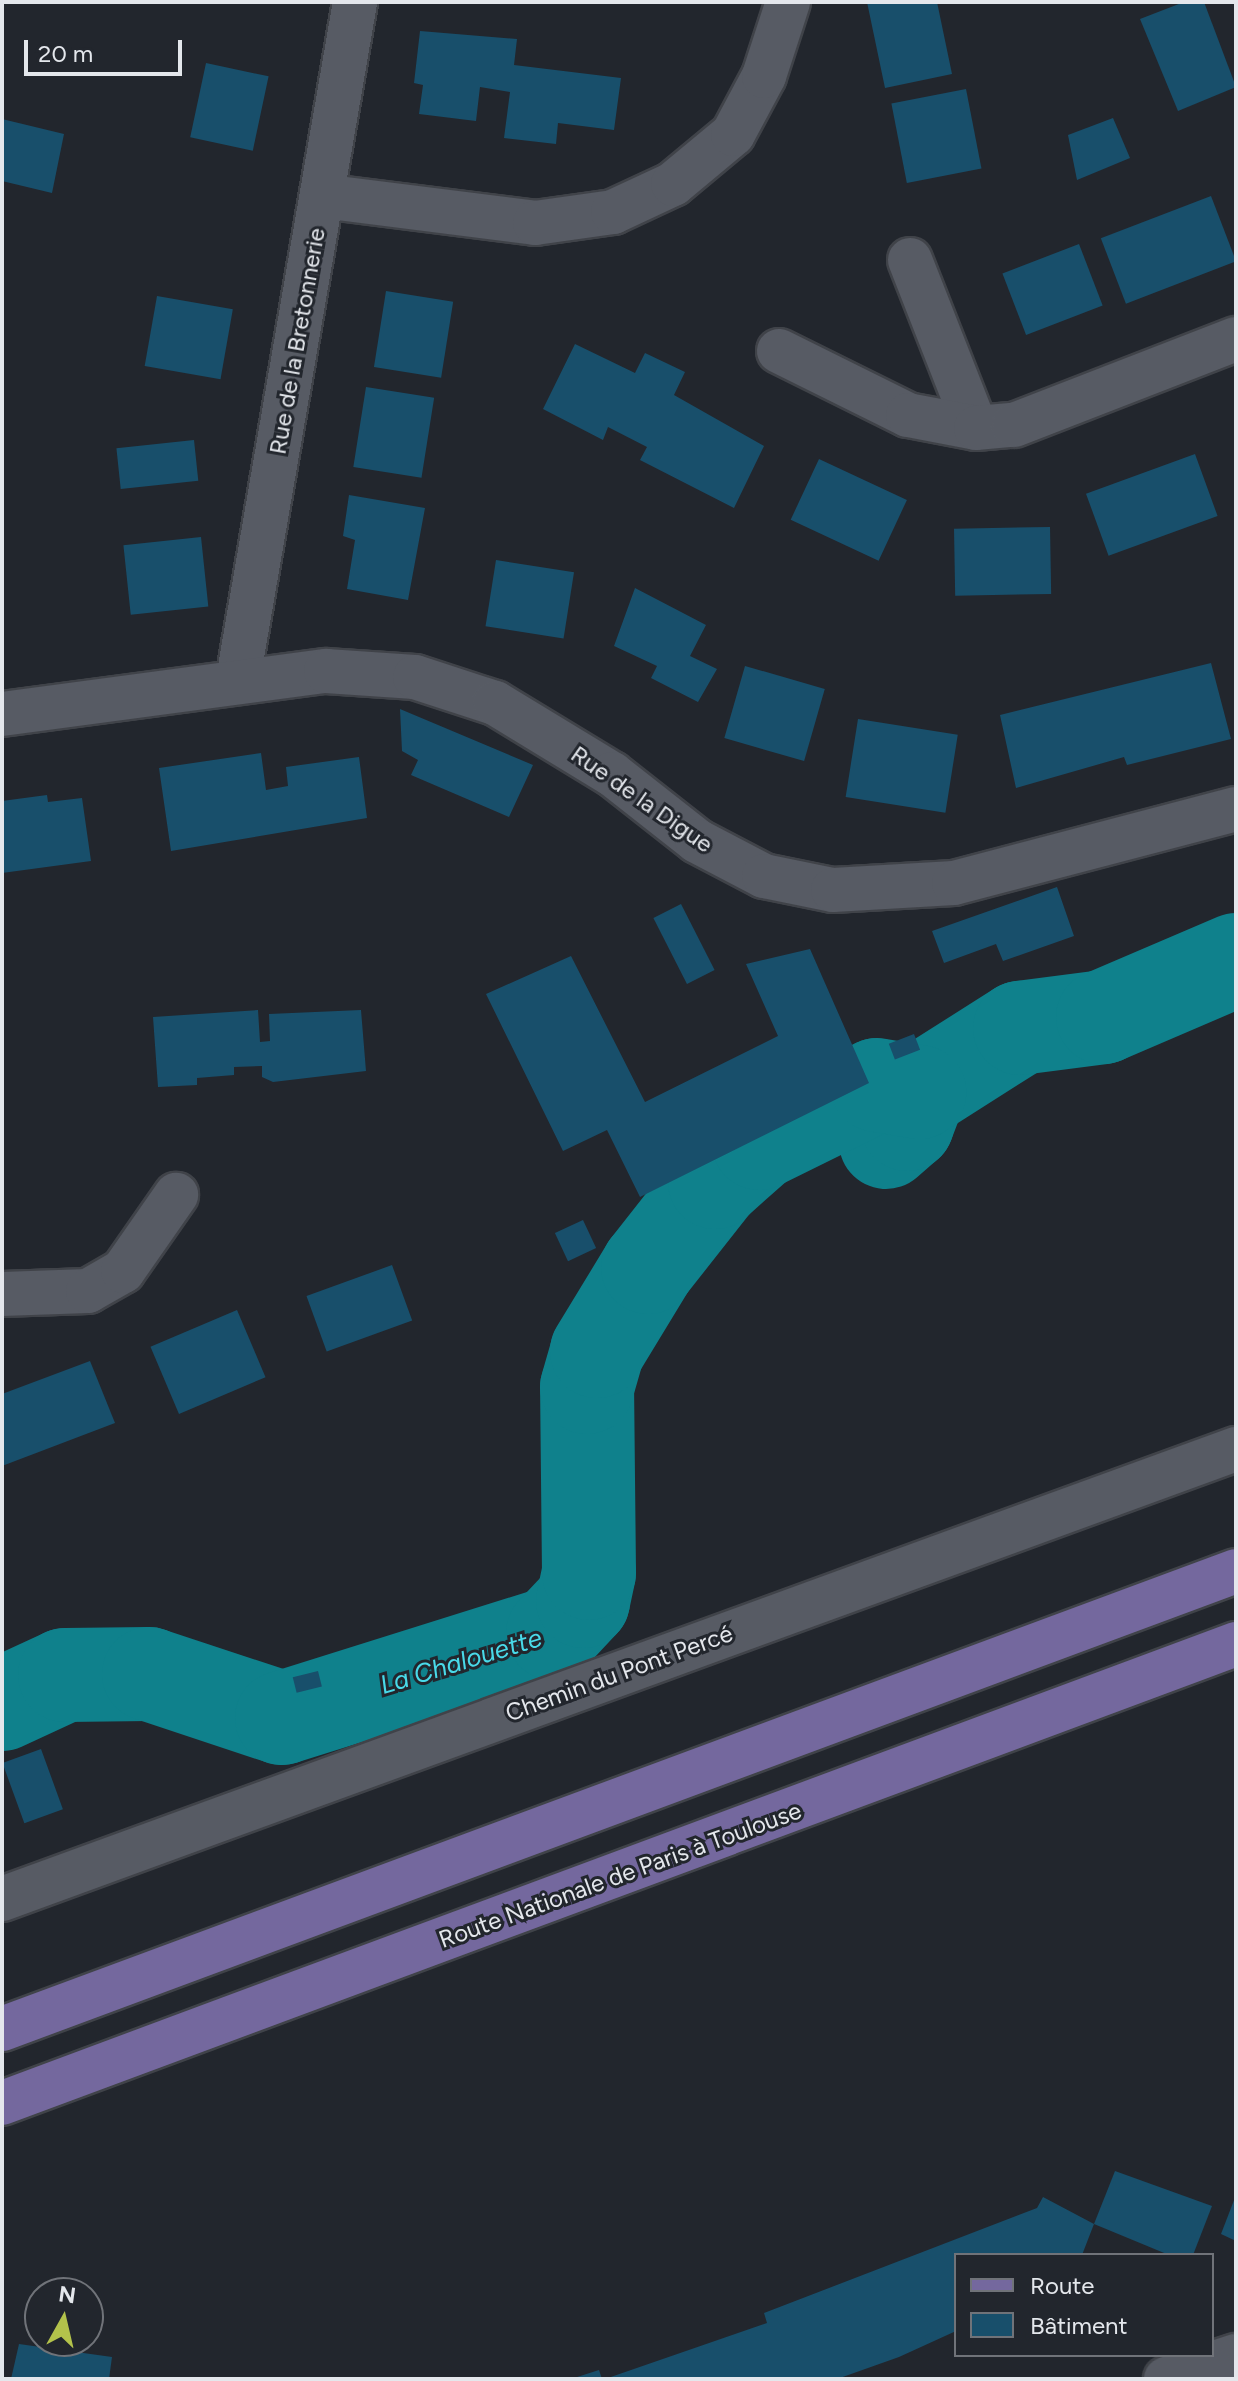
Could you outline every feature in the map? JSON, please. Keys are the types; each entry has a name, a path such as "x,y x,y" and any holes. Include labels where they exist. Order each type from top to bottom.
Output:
{"main road":[{"path":"2,2029 1236,1571"},
{"name":"Route Nationale de Paris à Toulouse","path":"2,2103 1236,1644"}],"street":[{"name":"Rue de la Bretonnerie","path":"238,679 355,2"},
{"path":"322,196 535,223 613,212 673,184 733,134 764,76 788,2"},
{"path":"910,260 976,428"},
{"path":"779,351 908,415 976,428 1014,425 1236,339"},
{"name":"Rue de la Digue","path":"2,714 238,679 326,671 415,677 495,703 612,774 697,841 764,876 833,890 954,883 1236,809"},
{"path":"2,1294 88,1291 123,1271 176,1195"},
{"name":"Chemin du Pont Percé","path":"2,1899 1236,1449"},
{"path":"1166,2379 1236,2356"}],"building":[{"path":"867,2 937,2 952,74 885,88"},
{"path":"1184,2 1204,2 1236,87 1178,111 1140,19"},
{"path":"420,31 517,39 514,65 621,78 614,130 558,123 556,144 504,138 510,92 480,87 476,121 419,114 423,85 414,83"},
{"path":"206,63 269,76 253,151 190,137"},
{"path":"966,89 981,169 907,183 891,104"},
{"path":"1113,118 1130,158 1077,180 1068,135"},
{"path":"2,119 64,134 52,193 2,181"},
{"path":"1211,196 1236,261 1126,304 1101,238"},
{"path":"1079,244 1103,306 1026,335 1002,273"},
{"path":"386,291 453,302 441,378 374,367"},
{"path":"157,296 233,309 221,379 145,366"},
{"path":"575,344 635,373 645,353 685,372 674,395 764,446 734,508 640,460 647,447 608,427 603,440 543,409"},
{"path":"366,387 434,398 421,478 353,467"},
{"path":"194,440 198,481 121,489 116,448"},
{"path":"1195,454 1218,516 1109,556 1086,494"},
{"path":"819,459 907,500 879,561 791,520"},
{"path":"349,495 425,508 408,600 347,589 355,540 343,536"},
{"path":"1050,527 1051,594 955,596 954,529"},
{"path":"201,537 208,607 131,615 123,545"},
{"path":"496,560 574,572 564,639 486,626"},
{"path":"635,588 706,625 690,656 717,669 698,702 651,678 657,666 614,646"},
{"path":"1211,663 1231,739 1127,765 1124,757 1016,788 1000,715"},
{"path":"745,666 825,689 804,761 724,738"},
{"path":"400,709 533,765 509,817 411,775 418,760 402,751"},
{"path":"858,719 958,735 945,813 846,797"},
{"path":"261,753 266,790 288,786 286,767 359,757 367,818 171,851 159,768"},
{"path":"47,795 48,802 82,798 91,861 2,873 2,801"},
{"path":"1057,887 1074,936 1003,961 996,944 944,963 932,931"},
{"path":"681,904 715,970 687,984 653,918"},
{"path":"810,949 869,1083 640,1197 607,1130 563,1151 486,994 571,956 645,1102 778,1036 746,964"},
{"path":"258,1010 260,1042 270,1041 269,1014 361,1010 366,1071 273,1082 262,1077 262,1066 234,1067 234,1075 197,1078 197,1085 158,1087 153,1017"},
{"path":"914,1034 920,1050 895,1060 889,1044"},
{"path":"583,1220 596,1248 568,1261 555,1233"},
{"path":"392,1265 412,1320 327,1352 306,1296"},
{"path":"237,1310 266,1377 179,1414 150,1347"},
{"path":"90,1361 115,1423 2,1466 2,1394"},
{"path":"318,1671 322,1687 297,1693 293,1677"},
{"path":"41,1749 63,1809 24,1823 2,1763"},
{"path":"1115,2171 1212,2206 1194,2253 1164,2253 1094,2224"},
{"path":"1236,2195 1236,2241 1221,2234"},
{"path":"1043,2197 1094,2224 1083,2253 954,2253 954,2332 899,2357 837,2379 605,2379 767,2323 764,2313 1037,2208"},
{"path":"19,2344 24,2345 24,2357 112,2357 109,2379 11,2379"},
{"path":"599,2370 602,2379 574,2379 574,2378"}],"waterway":[{"name":"La Chalouette","path":"886,1142 907,1124 919,1092 1020,1028 1103,1017 1236,960"},
{"name":"La Chalouette","path":"2,1704 65,1675 149,1674 282,1718 553,1633 583,1601 589,1573 587,1387 597,1351 648,1267 715,1182 759,1143 877,1085 919,1092"}]}
